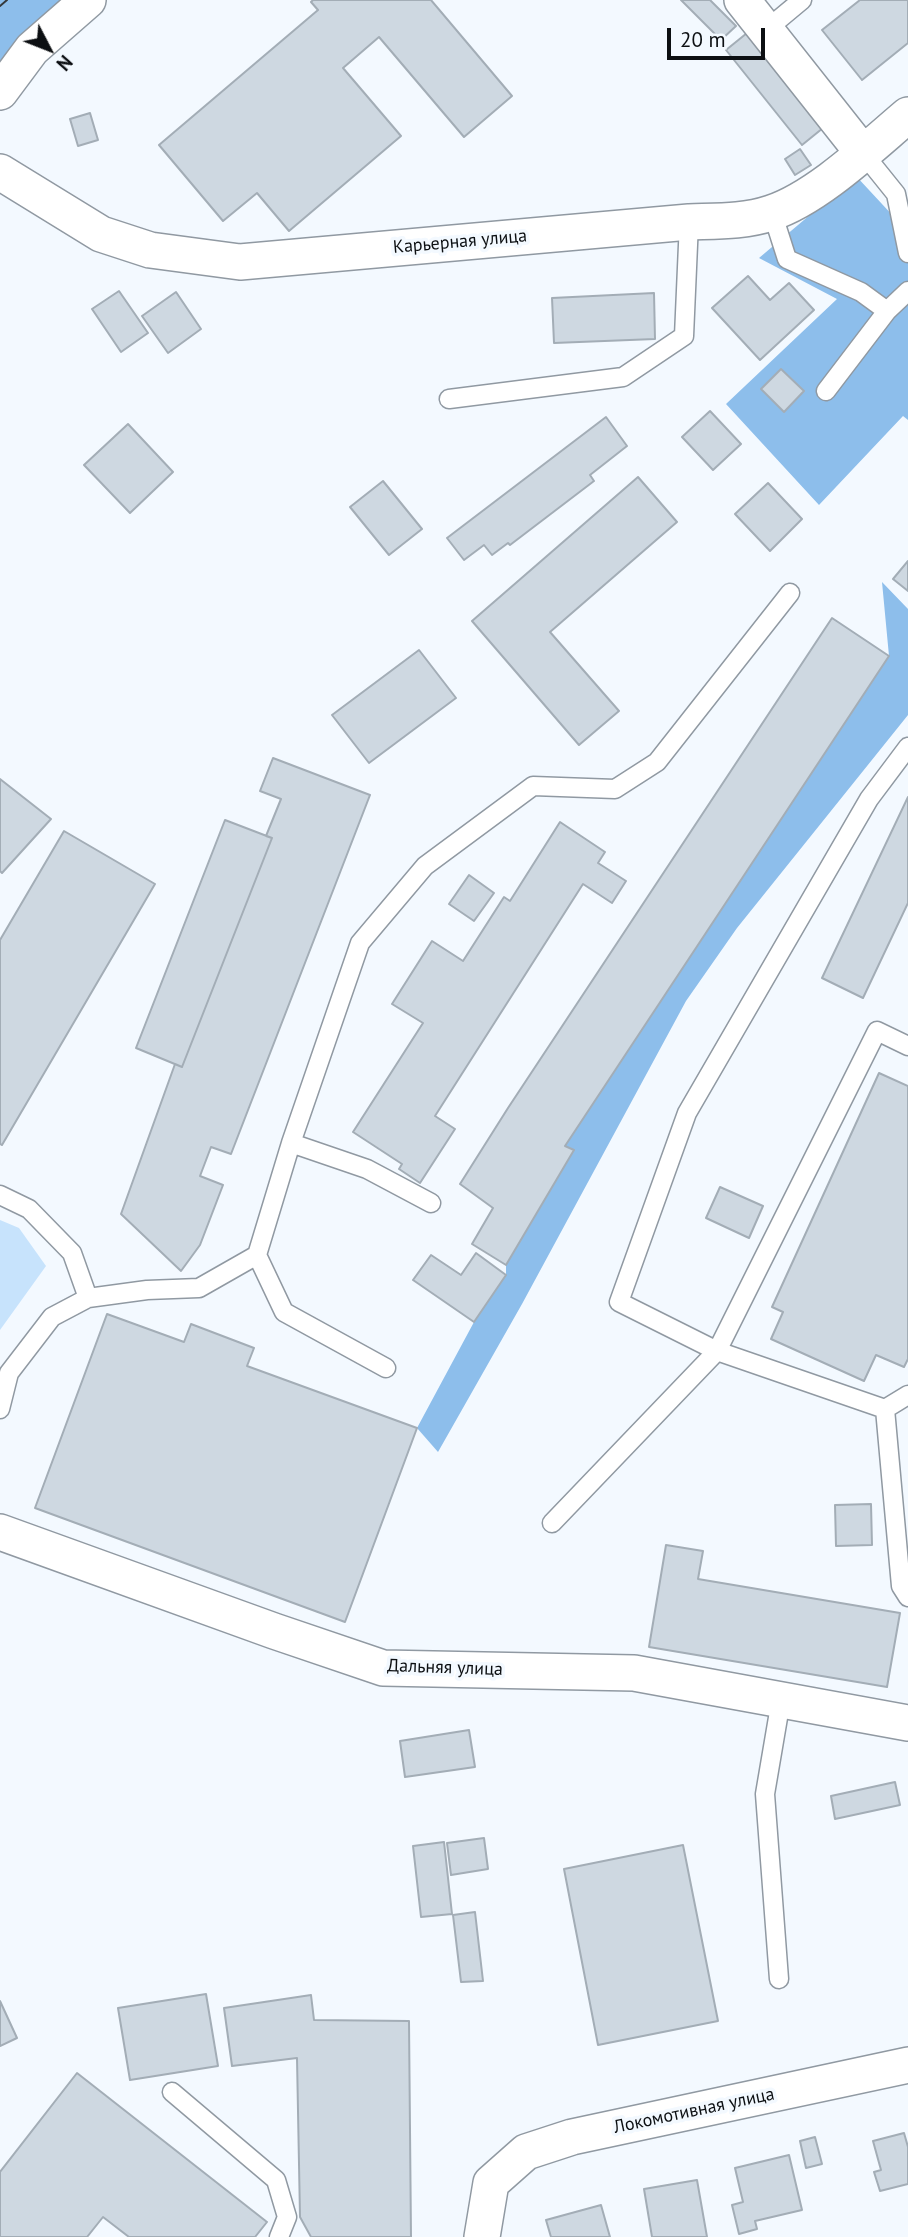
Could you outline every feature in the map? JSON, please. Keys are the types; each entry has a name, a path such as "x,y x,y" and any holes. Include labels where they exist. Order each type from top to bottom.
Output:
{"street":[{"path":"0,92 32,49 88,0"},
{"path":"742,0 863,153"},
{"name":"Карьерная улица","path":"0,172 101,234 150,250 240,261 689,222 735,221 772,212 814,191 908,115"},
{"name":"Дальняя улица","path":"0,1532 383,1668 634,1673 908,1723"},
{"name":"Локомотивная улица","path":"482,2237 491,2183 526,2152 572,2137 908,2065"}],"lane":[{"path":"766,30 802,0"},
{"path":"863,153 896,194 908,253"},
{"path":"772,212 787,259 861,292 887,311"},
{"path":"449,399 623,377 684,336 689,222"},
{"path":"826,391 887,311 908,291"},
{"path":"386,1368 284,1312 257,1255 291,1143 360,943 425,866 533,786 615,789 657,762 790,593"},
{"path":"886,1409 716,1351 619,1301 687,1113 869,799 908,747"},
{"path":"552,1523 716,1351 877,1031 908,1046"},
{"path":"291,1143 367,1169 431,1203"},
{"path":"0,1195 29,1209 72,1253 88,1298"},
{"path":"0,1409 9,1373 52,1317 88,1298 147,1290 199,1289 257,1255"},
{"path":"886,1409 908,1395"},
{"path":"886,1409 901,1586 908,1597"},
{"path":"779,1979 765,1794 781,1700"},
{"path":"172,2092 276,2180 286,2217 279,2237"}],"shaded area":[{"path":"0,0 67,0 0,64"},
{"path":"856,176 908,232 908,420 903,416 819,505 726,404 837,299 759,258"},
{"path":"882,582 908,609 908,715 737,928 686,1001 522,1304 438,1452 417,1428 474,1322 506,1275 506,1265 573,1151 565,1146 889,656"},
{"path":"0,1220 19,1228 46,1266 0,1330"}],"building":[{"path":"431,0 512,96 464,137 379,37 343,68 401,136 289,231 257,193 223,221 159,145 318,10 311,2"},
{"path":"681,0 710,0 736,26 721,40"},
{"path":"860,0 908,0 908,43 862,80 822,30"},
{"path":"747,33 823,128 802,145 726,50"},
{"path":"90,113 98,140 78,146 70,119"},
{"path":"800,149 811,165 795,175 785,159"},
{"path":"748,276 770,300 789,283 814,310 760,360 712,308"},
{"path":"119,291 148,333 121,352 92,309"},
{"path":"176,292 201,329 168,353 142,316"},
{"path":"654,293 655,339 554,343 552,298"},
{"path":"781,369 804,391 784,412 761,389"},
{"path":"710,411 741,444 713,470 682,437"},
{"path":"606,417 627,446 590,475 594,481 510,545 508,543 492,555 484,545 464,560 447,538"},
{"path":"128,424 173,472 130,513 84,465"},
{"path":"638,477 677,522 550,632 619,711 579,745 472,621"},
{"path":"383,481 422,529 389,555 350,507"},
{"path":"768,483 802,519 770,551 735,514"},
{"path":"908,561 908,591 893,579"},
{"path":"832,618 889,656 565,1146 574,1150 506,1265 472,1244 493,1208 460,1184"},
{"path":"419,650 456,698 369,763 332,715"},
{"path":"273,758 370,795 231,1154 211,1147 200,1176 223,1185 200,1245 181,1271 121,1214 175,1064 182,1067 272,838 266,836 281,799 260,791"},
{"path":"0,779 51,819 2,873 0,871"},
{"path":"908,797 908,903 863,998 822,978"},
{"path":"225,820 272,838 182,1067 136,1048"},
{"path":"560,822 605,852 598,863 626,881 612,903 583,884 435,1116 455,1129 420,1183 399,1169 402,1164 353,1132 423,1023 392,1004 432,941 463,961 504,897 510,901"},
{"path":"64,831 155,884 2,1145 0,940"},
{"path":"469,875 494,893 474,921 449,904"},
{"path":"879,1073 908,1086 908,1359 904,1367 876,1355 864,1381 771,1339 783,1312 772,1307"},
{"path":"720,1187 763,1206 749,1238 706,1218"},
{"path":"476,1253 506,1275 474,1322 413,1280 431,1255 461,1275"},
{"path":"107,1314 184,1342 191,1324 254,1348 247,1366 417,1428 345,1622 35,1508"},
{"path":"871,1504 872,1545 836,1546 835,1505"},
{"path":"666,1545 703,1551 698,1579 900,1613 887,1687 649,1647"},
{"path":"469,1730 475,1767 405,1777 400,1741"},
{"path":"895,1782 900,1805 835,1819 831,1796"},
{"path":"484,1838 488,1869 451,1875 447,1843"},
{"path":"444,1842 452,1914 421,1917 413,1846"},
{"path":"683,1845 718,2021 598,2045 564,1869"},
{"path":"475,1912 483,1981 461,1982 453,1915"},
{"path":"206,1994 218,2066 130,2080 118,2008"},
{"path":"311,1995 314,2020 409,2021 411,2237 311,2237 300,2217 297,2058 232,2066 224,2008"},
{"path":"0,2001 17,2038 0,2046"},
{"path":"77,2073 267,2222 255,2237 129,2237 103,2217 87,2237 0,2237 0,2172"},
{"path":"904,2133 908,2147 908,2184 880,2191 874,2172 881,2170 873,2141"},
{"path":"815,2137 822,2164 806,2168 800,2141"},
{"path":"789,2155 802,2210 755,2221 757,2229 739,2234 732,2205 743,2202 735,2168"},
{"path":"697,2180 707,2237 652,2237 644,2189"},
{"path":"601,2205 610,2237 551,2237 546,2220"}],"tram line":[{"path":"0,6 7,0"}]}
